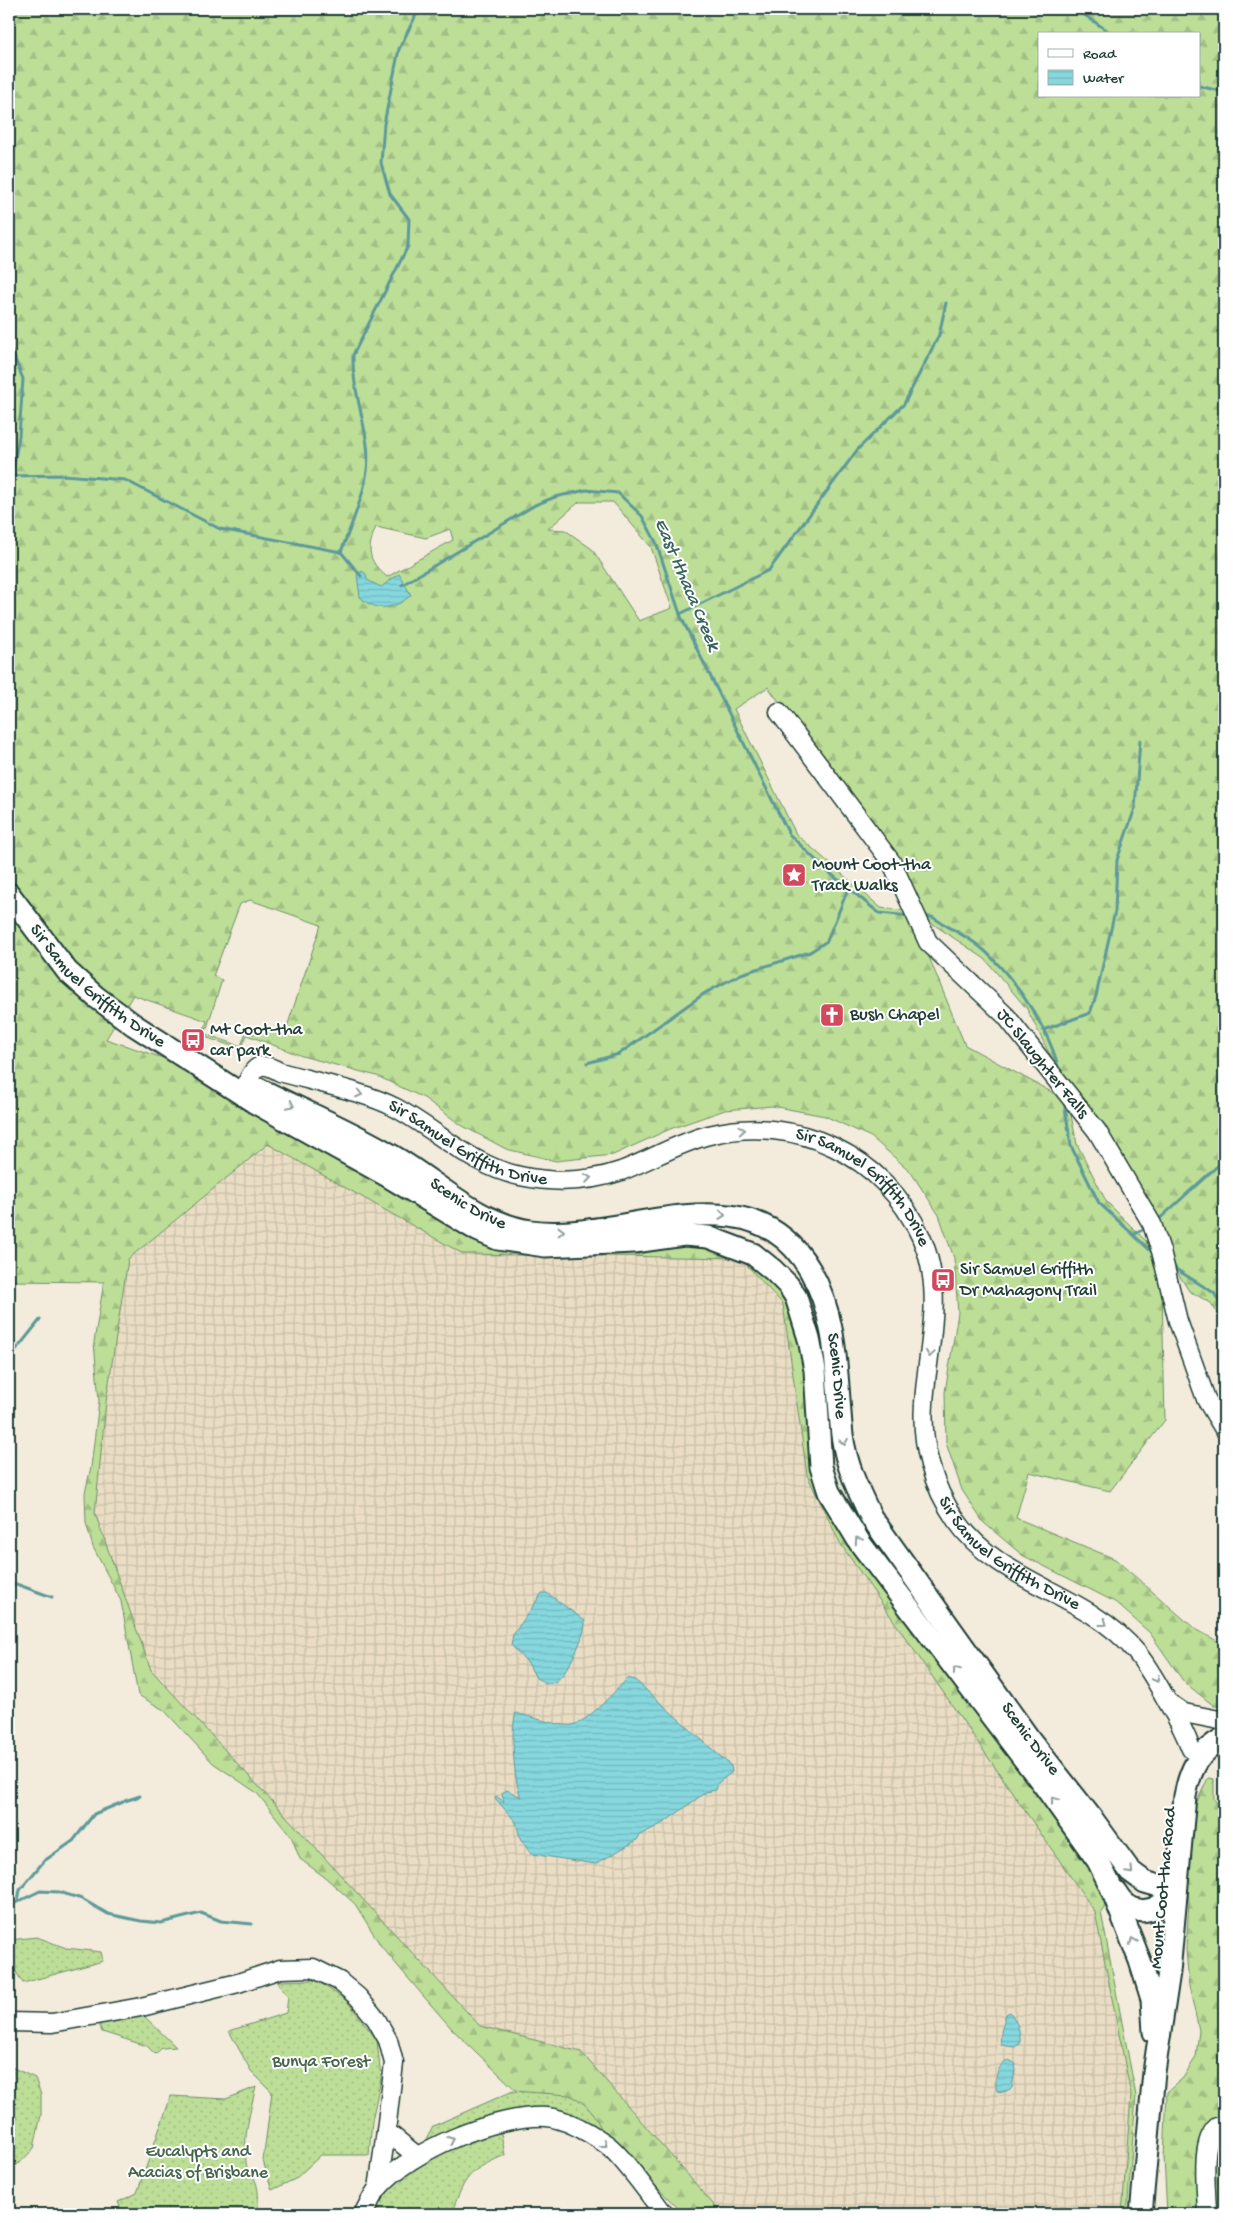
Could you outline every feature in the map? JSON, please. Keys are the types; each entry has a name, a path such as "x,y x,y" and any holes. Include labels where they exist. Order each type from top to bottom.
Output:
{"main road":[{"name":"Sir Samuel Griffith Drive","path":"9,894 67,971 96,998 134,1025 251,1093"},
{"name":"Scenic Drive","path":"251,1093 374,1146 480,1215 505,1225 533,1231 564,1232 716,1214 757,1222 775,1233 795,1250 810,1270 825,1305 837,1360 846,1454 851,1475 870,1517 1030,1740 1093,1820 1130,1871 1167,1894 1146,1910 1127,1906 1119,1898 1074,1825 860,1544 829,1492 821,1466 815,1370 804,1320 796,1297 788,1285 773,1270 753,1254 708,1237 684,1235 634,1242 568,1246 545,1246 498,1239 477,1230 251,1093"},
{"path":"1167,1894 1192,1757 1205,1735 1224,1723"},
{"path":"1192,1757 1207,1750 1224,1738"},
{"name":"Scenic Drive","path":"1106,1875 1146,1978 1153,2005 1154,2032"},
{"name":"Mount Coot-tha Road","path":"1154,2072 1154,2032 1167,1894"},
{"name":"Mount Coot-tha Road","path":"1141,2214 1154,2072 1167,1987 1167,1894"}],"street":[{"name":"JC Slaughter Falls","path":"779,712 892,863 928,942 1006,1016 1097,1131 1150,1221 1161,1251 1178,1321 1203,1390 1224,1429"},
{"name":"Sir Samuel Griffith Drive","path":"251,1093 254,1070 263,1065 269,1066 281,1073 370,1097 393,1106 476,1160 517,1175 538,1179 575,1180 620,1171 704,1136 743,1130 765,1129 806,1136 830,1144 854,1157 877,1175 899,1199 914,1221 930,1264 936,1300 924,1404 924,1424 931,1469 948,1506 956,1520 984,1551 1020,1577 1094,1615 1128,1642 1146,1662 1168,1703 1192,1757"},
{"path":"1168,1703 1184,1714 1224,1723"},
{"path":"9,2022 52,2023 142,2007 238,1983 280,1969 313,1968 339,1981 358,1998 376,2020 388,2040 394,2063 378,2189"},
{"path":"363,2214 378,2189 394,2172 418,2156 460,2136 519,2119 548,2117 587,2132 608,2145 664,2214"},
{"path":"1208,2214 1206,2149 1212,2132 1217,2127 1224,2128"},
{"path":"386,2131 418,2156"}],"shaded area":[{"path":"269,1144 463,1254 740,1258 783,1304 807,1475 840,1543 1095,1912 1131,2095 1122,2214 733,2214 720,2212 581,2052 480,2026 151,1670 95,1513 106,1402 128,1259"}],"green space":[{"path":"9,9 1224,9 1224,1324 1211,1303 1189,1291 1167,1256 1156,1222 1102,1122 1052,1059 1027,1009 985,959 930,922 900,864 768,687 734,709 796,834 881,908 910,911 965,1045 1068,1101 1077,1144 1106,1201 1155,1250 1162,1289 1165,1420 1110,1491 1029,1472 1016,1518 1115,1559 1194,1628 1224,1645 1224,1706 1214,1706 1184,1682 1150,1633 1115,1602 1022,1555 983,1522 962,1490 946,1443 945,1392 958,1313 954,1258 939,1215 910,1171 871,1137 825,1116 772,1106 725,1110 670,1129 613,1155 556,1161 506,1149 461,1125 424,1098 377,1076 302,1056 247,1035 241,1049 202,1036 207,1021 133,995 106,1039 169,1060 463,1229 686,1242 737,1251 787,1295 804,1358 814,1465 1072,1837 1110,1902 1101,1912 1136,2096 1127,2214 1122,2214 1131,2095 1095,1912 840,1543 807,1475 783,1304 740,1258 463,1254 268,1144 128,1259 106,1402 95,1513 151,1670 480,2026 581,2052 720,2212 733,2214 684,2214 613,2144 521,2095 452,2029 425,1998 381,1946 355,1904 326,1878 300,1859 291,1836 257,1793 213,1763 164,1710 138,1695 121,1601 93,1547 86,1523 85,1493 91,1467 99,1401 94,1342 104,1282 9,1281","holes":["579,502 613,502 651,547 672,608 639,621 592,549 565,530 548,529","376,527 426,538 450,529 453,540 387,577 376,566 371,555 371,542","250,900 321,925 284,1036 257,1027 255,1034 246,1032 241,1046 205,1034 222,980 213,976 240,904"]},
{"path":"1208,1778 1214,1779 1214,1799 1219,1806 1224,1807 1224,2120 1212,2119 1204,2128 1199,2139 1196,2177 1200,2214 1167,2214 1164,2157 1167,2092 1183,2078 1196,2057 1199,2030 1189,1986 1186,1949 1189,1902 1185,1855 1195,1806"},
{"path":"37,1937 66,1948 101,1952 103,1961 23,1983 9,1961 9,1940"},
{"name":"Bunya Forest","path":"316,1980 347,2001 377,2040 381,2078 372,2121 369,2155 321,2155 295,2179 272,2190 263,2161 272,2092 251,2071 229,2031 286,2013 288,1997 277,1981"},
{"path":"143,2015 176,2047 162,2048 155,2054 147,2046 102,2032 99,2024"},
{"path":"9,2066 35,2078 41,2095 41,2115 34,2148 21,2162 9,2169"},
{"name":"Eucalypts and Acacias of Brisbane","path":"256,2087 251,2105 245,2154 247,2165 258,2188 257,2214 206,2214 198,2211 187,2214 123,2214 118,2202 137,2193 171,2096 226,2099"},
{"path":"513,2091 569,2095 591,2111 599,2123 604,2136 550,2115 421,2148 433,2126"},
{"path":"500,2128 505,2155 482,2166 469,2177 460,2191 451,2214 368,2214 395,2179 461,2140"},
{"path":"1212,2137 1224,2137 1224,2214 1213,2214"}],"water":[{"path":"362,571 366,574 367,580 381,587 399,574 411,595 399,603 386,607 379,607 366,602 360,597 357,575"},
{"path":"542,1593 547,1593 585,1621 582,1635 570,1664 559,1678 550,1683 536,1678 528,1663 511,1645 513,1635"},
{"path":"628,1678 635,1680 731,1766 732,1772 718,1783 716,1790 706,1792 665,1822 640,1835 637,1840 596,1864 531,1854 520,1838 516,1822 495,1798 496,1796 504,1802 502,1793 507,1790 521,1797 516,1780 514,1755 513,1730 516,1713 553,1723 572,1725 593,1712"},
{"path":"1010,2012 1017,2023 1020,2035 1020,2044 1014,2047 1001,2045 1006,2014"},
{"path":"1009,2060 1016,2064 1012,2088 1004,2092 997,2091 997,2073"}],"waterway":[{"name":"East Ithaca Creek","path":"361,576 341,552 360,500 367,472 368,459 354,378 353,355 408,246 409,219 390,194 381,163 384,124 399,49 419,9"},
{"path":"1076,9 1109,32"},
{"path":"1200,86 1224,92"},
{"path":"680,614 769,570 858,449 904,404 939,335 946,303"},
{"path":"9,344 23,379 19,436 12,475"},
{"path":"9,476 64,475 125,480 220,529 341,552"},
{"name":"East Ithaca Creek","path":"402,585 535,505 555,497 586,490 618,493 642,516 656,542 681,617 789,834 826,870 879,913 910,916"},
{"path":"1043,1030 1090,1013 1096,996 1115,911 1117,860 1135,808 1140,740"},
{"path":"587,1063 619,1054 705,993 741,974 810,952 827,941 848,889"},
{"name":"East Ithaca Creek","path":"924,917 932,917 970,940 984,950 1001,967 1022,994 1041,1025 1055,1056 1059,1071"},
{"name":"East Ithaca Creek","path":"1064,1101 1071,1146 1099,1203 1154,1254"},
{"path":"1156,1222 1224,1160"},
{"path":"1135,1234 1146,1228"},
{"name":"East Ithaca Creek","path":"1171,1266 1214,1293 1224,1309"},
{"path":"20,1345 40,1320"},
{"path":"9,1359 18,1347"},
{"path":"9,1586 16,1584 52,1597"},
{"path":"125,1801 140,1796"},
{"path":"18,1901 20,1890 44,1861 73,1841 94,1814 123,1802"},
{"path":"9,1906 40,1891 59,1892 82,1899 108,1914 141,1921 161,1923 201,1913 221,1921 252,1924"}],"place":[{"name":"Mount Coot-tha Track Walks","path":"794,875"},
{"name":"Bush Chapel","path":"832,1015"},
{"name":"Mt Coot-tha car park","path":"193,1040"},
{"name":"Sir Samuel Griffith Dr Mahagony Trail","path":"943,1280"}]}
